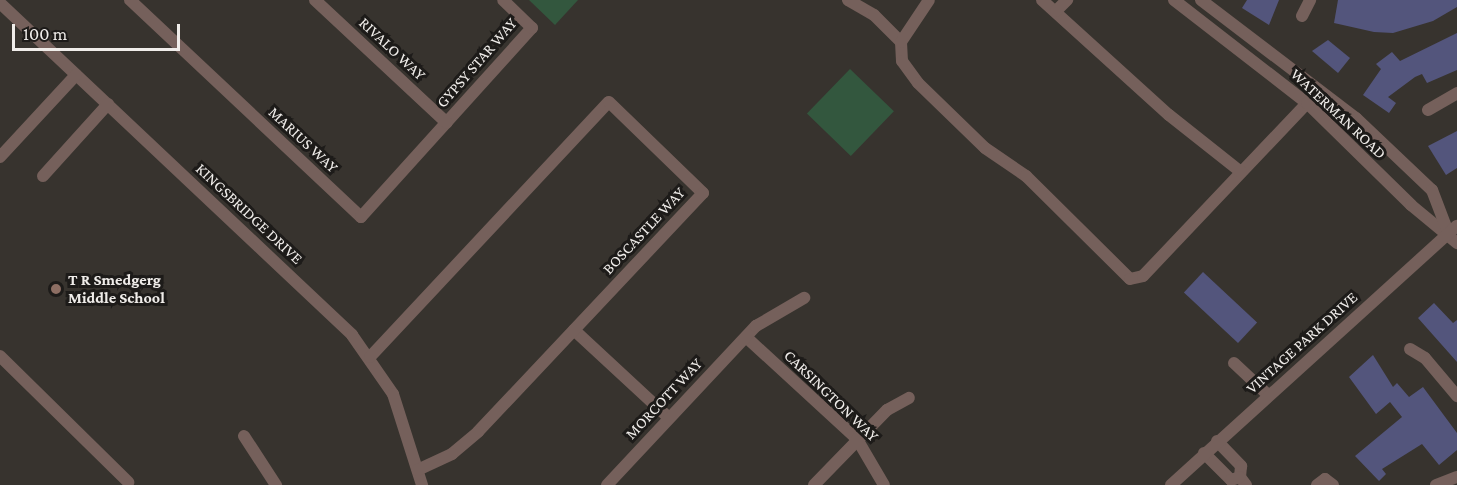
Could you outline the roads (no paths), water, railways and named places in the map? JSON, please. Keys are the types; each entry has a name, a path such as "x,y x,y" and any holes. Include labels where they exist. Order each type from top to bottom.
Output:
{"street":[{"name":"MARIUS WAY","path":"130,0 361,217 447,123"},
{"name":"RIVALO WAY","path":"315,0 447,123"},
{"name":"GYPSY STAR WAY","path":"447,123 532,28 502,0"},
{"path":"848,0 874,15 901,42"},
{"path":"929,0 901,42 902,62 918,83 986,148 1026,176 1130,279 1143,276 1307,104"},
{"path":"1042,0 1169,115 1241,172"},
{"path":"1056,11 1067,0"},
{"name":"WATERMAN ROAD","path":"1174,0 1307,104 1411,205 1454,234"},
{"name":"WATERMAN ROAD","path":"1188,0 1206,14 1224,16"},
{"name":"WATERMAN ROAD","path":"1201,0 1356,118 1432,190 1454,234"},
{"path":"1302,16 1310,0"},
{"name":"KINGSBRIDGE DRIVE","path":"0,3 336,318 370,357 402,416 422,485"},
{"path":"2,152 76,75"},
{"path":"1428,110 1457,93"},
{"name":"BOSCASTLE WAY","path":"370,357 609,102 703,193 468,441 418,470"},
{"path":"43,176 108,104"},
{"name":"VINTAGE PARK DRIVE","path":"1171,485 1268,395 1454,234"},
{"name":"MORCOTT WAY","path":"607,485 746,337 771,315 804,298"},
{"path":"574,330 669,418"},
{"name":"CARSINGTON WAY","path":"746,337 857,439 884,485"},
{"path":"1410,349 1425,358 1457,396"},
{"path":"0,356 128,482"},
{"path":"1234,363 1268,395"},
{"path":"814,485 886,410 909,398"},
{"path":"244,436 276,485"},
{"path":"1204,453 1231,480 1243,481 1241,466 1217,441"},
{"path":"1436,485 1457,477"},
{"path":"1317,485 1325,479 1333,485"}],"place":[{"name":"T R Smedgerg Middle School","path":"56,289"}]}
